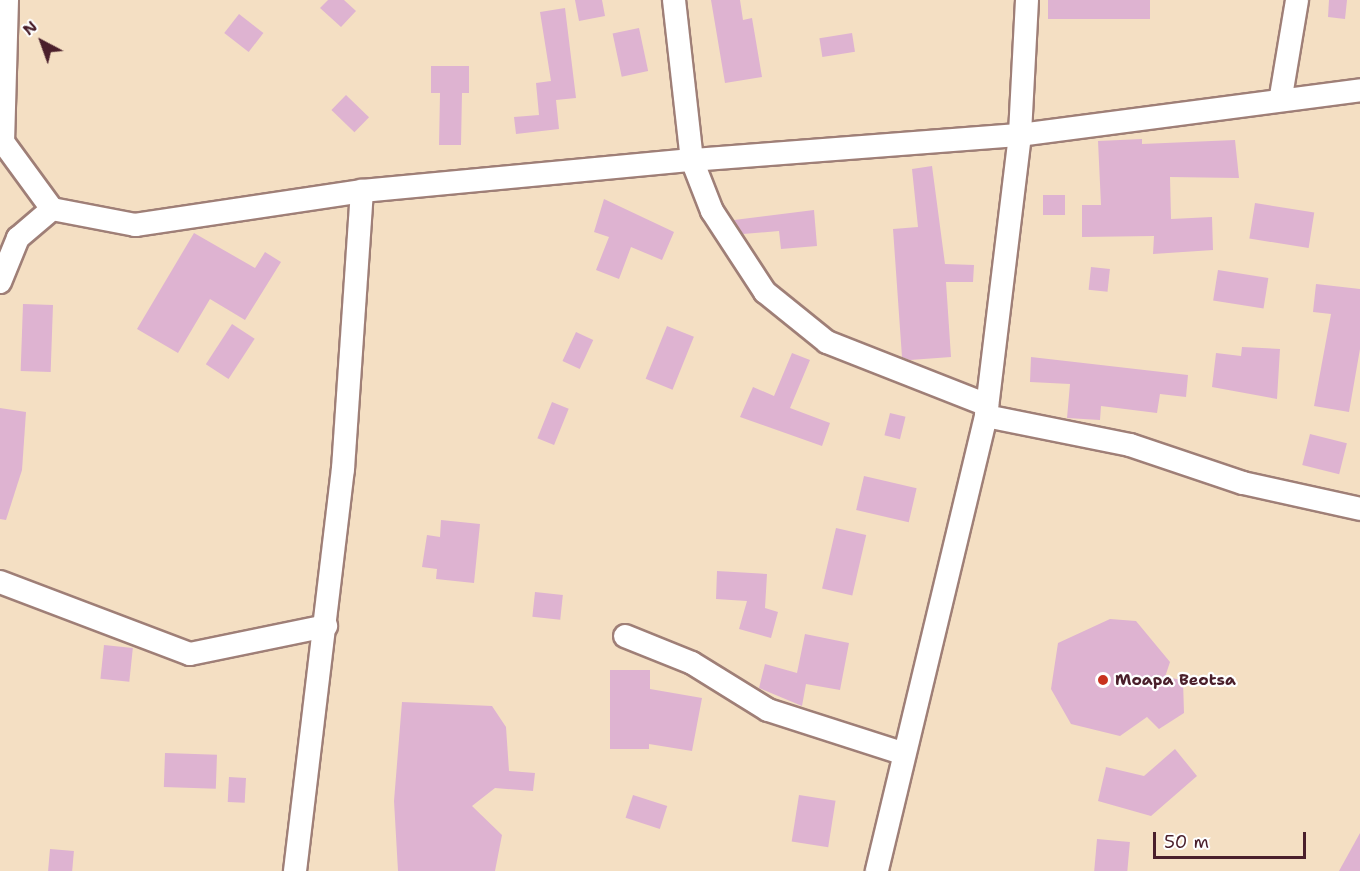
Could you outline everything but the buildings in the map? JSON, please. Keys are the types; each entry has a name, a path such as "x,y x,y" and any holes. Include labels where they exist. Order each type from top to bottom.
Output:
{"street":[{"path":"7,0 3,142 52,209 135,225 362,191 692,160 1020,135 1281,96 1360,90"},
{"path":"674,0 692,160 712,211 765,292 827,342 986,410 1130,445 1243,483 1360,509"},
{"path":"877,871 902,753 986,410 1020,135 1027,0"},
{"path":"1281,96 1297,0"},
{"path":"295,871 326,626 362,191"},
{"path":"0,282 18,238 52,209"},
{"path":"0,582 190,654 326,626"},
{"path":"625,636 692,663 768,710 902,753"}],"place":[{"name":"Moapa Beotsa","path":"1103,680"}]}
